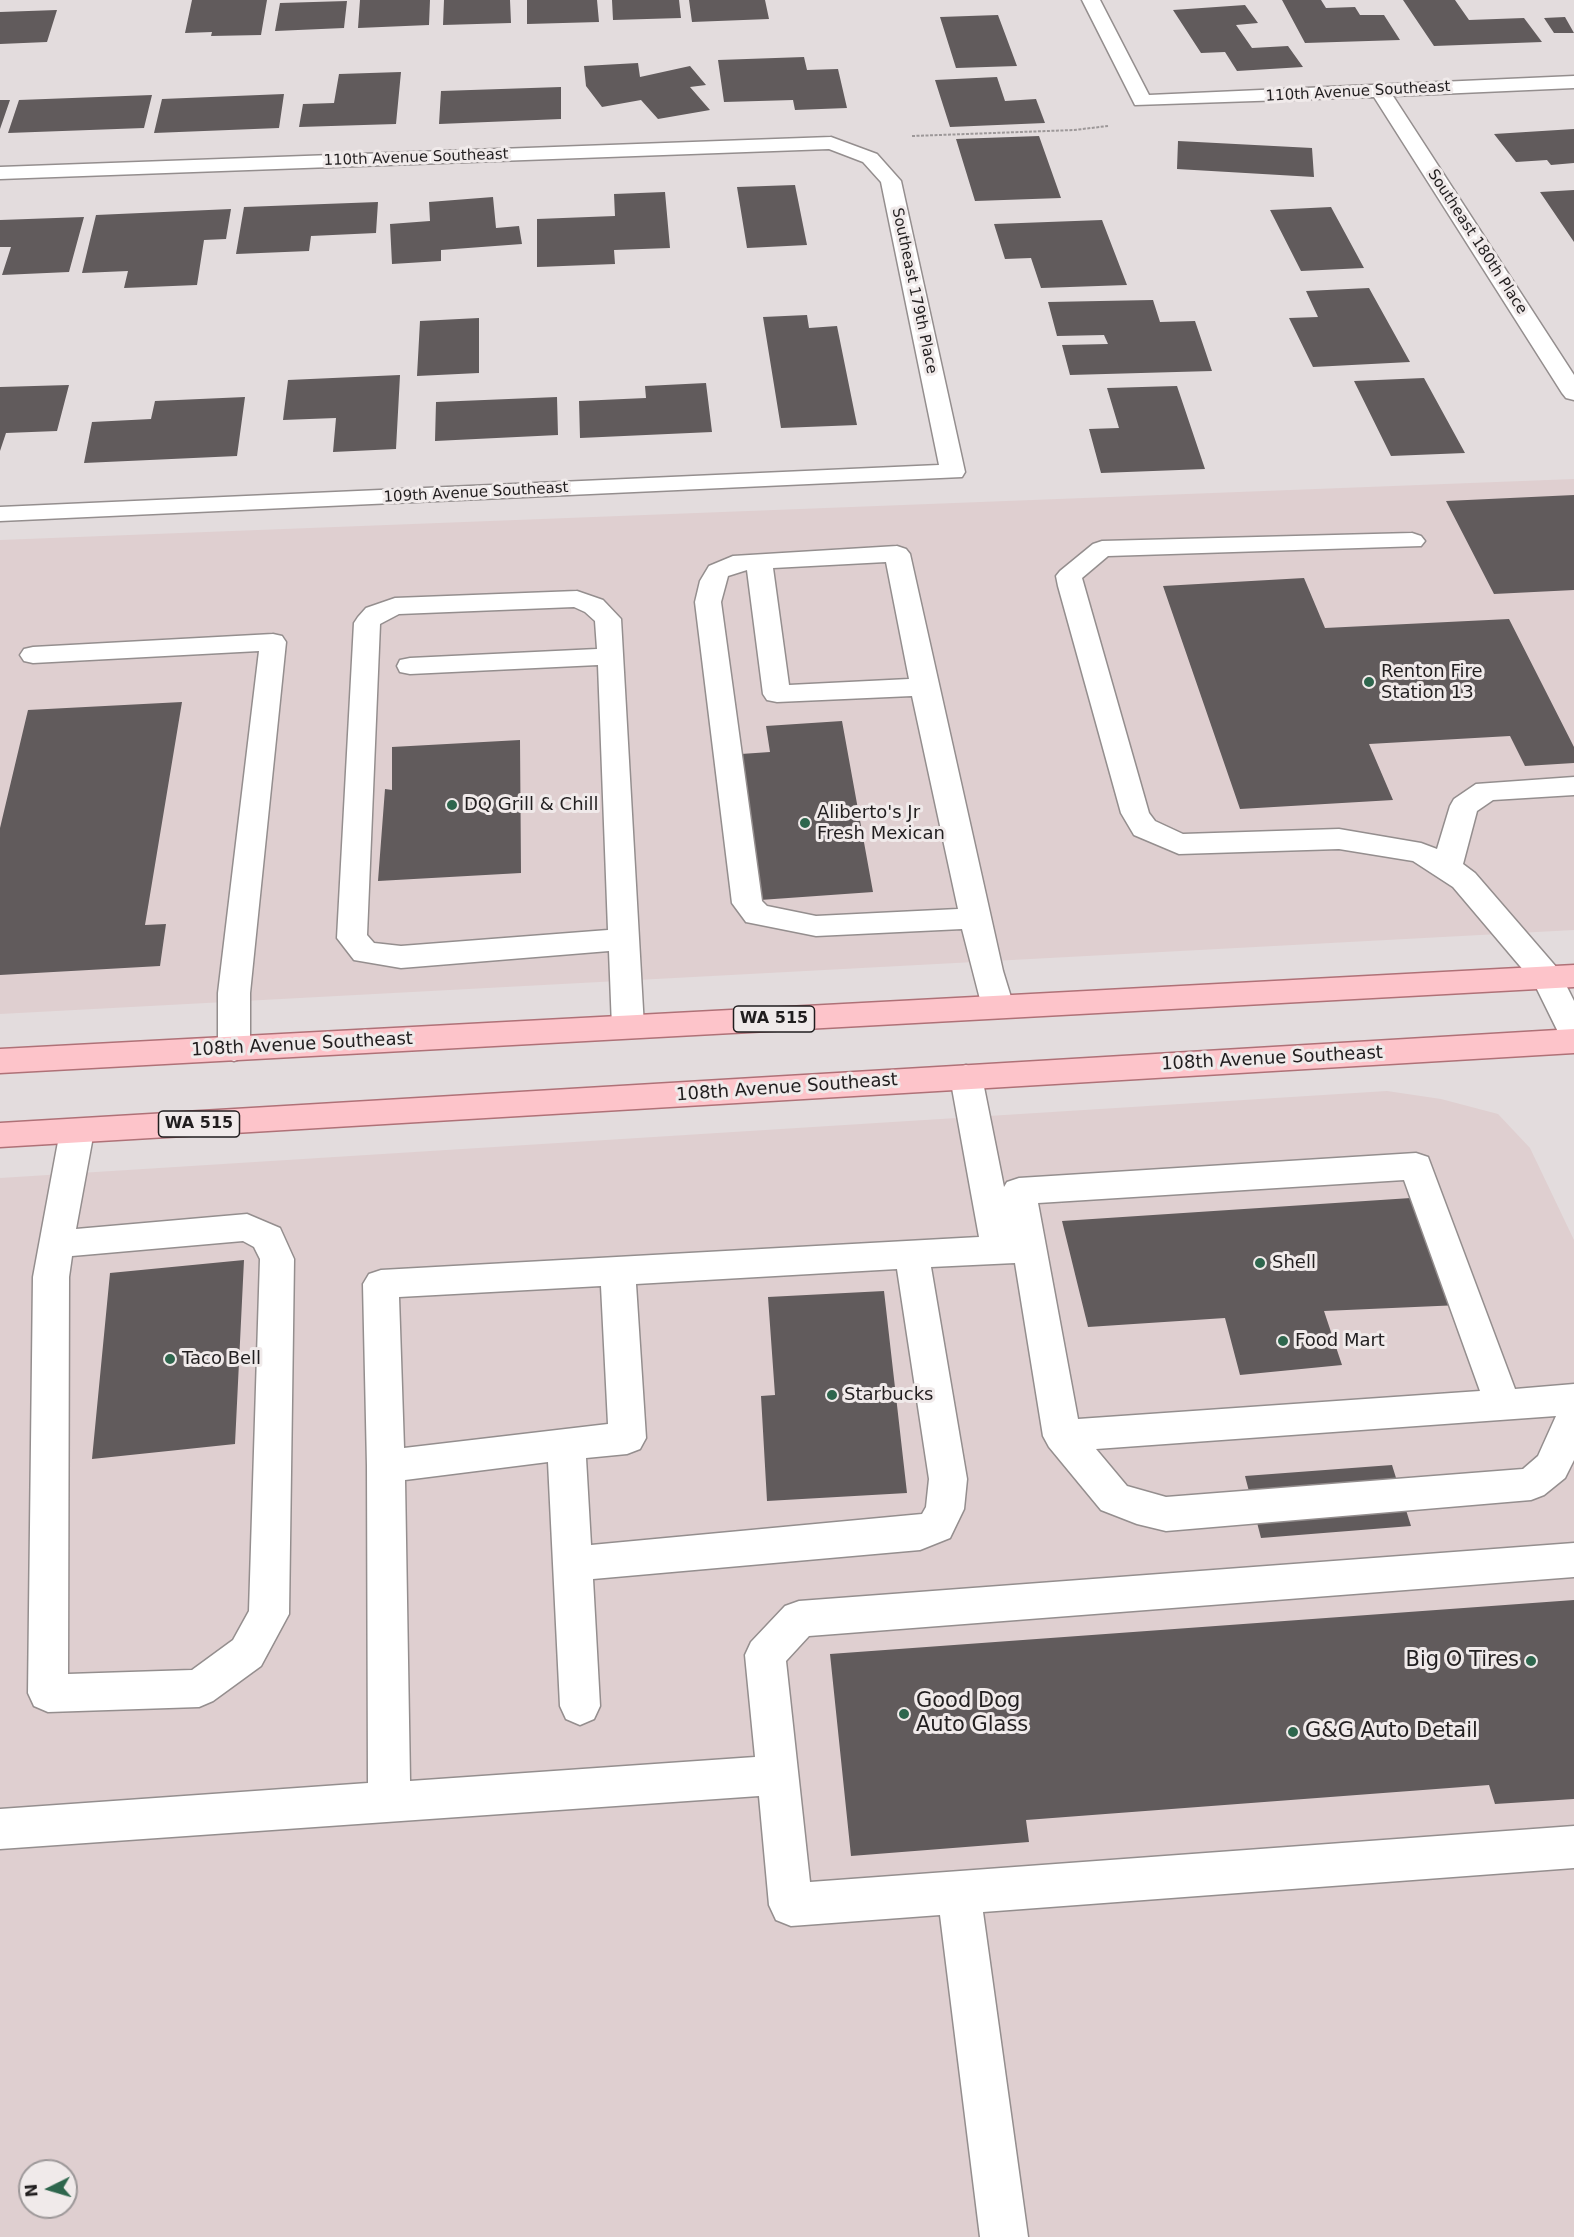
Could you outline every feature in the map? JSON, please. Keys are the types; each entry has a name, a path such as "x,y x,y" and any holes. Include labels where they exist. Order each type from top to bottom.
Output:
{"main road":[{"name":"108th Avenue Southeast","path":"0,1061 1561,976"},
{"name":"108th Avenue Southeast","path":"0,1136 1574,1041"}],"street":[{"path":"1091,0 1142,102"},
{"name":"110th Avenue Southeast","path":"1142,102 1574,82"},
{"name":"Southeast 180th Place","path":"1380,91 1574,393"},
{"name":"110th Avenue Southeast","path":"0,173 831,144"},
{"name":"Southeast 179th Place","path":"831,144 870,158 891,181 953,472"},
{"name":"109th Avenue Southeast","path":"0,514 953,472"},
{"path":"1412,541 1102,549 1069,576 1135,813 1144,828 1179,844 1339,839 1421,853 1447,867 1464,880 1561,976 1574,1034"},
{"path":"976,918 816,926 757,915 747,903 708,602 718,571 733,564 759,561 897,554 924,687 998,1007"},
{"path":"759,561 777,694 924,687"},
{"path":"625,939 401,957 365,952 352,938 367,623 375,614 395,606 577,599 594,606 608,619 625,939 628,1027"},
{"path":"33,655 273,642 234,993 234,1048"},
{"path":"410,666 611,656"},
{"path":"1447,867 1464,806 1486,791 1574,786"},
{"path":"966,1077 1015,1249 1062,1436 1114,1498 1137,1508 1166,1514 1532,1484 1552,1467 1574,1416"},
{"path":"56,1244 247,1227 268,1238 277,1259 269,1614 247,1653 199,1688 48,1694 51,1277 56,1244 77,1131"},
{"path":"1015,1249 1019,1191 1416,1166 1503,1405"},
{"path":"389,1802 386,1466 381,1284 1015,1249"},
{"path":"572,1564 920,1533 936,1526 945,1509 948,1479 912,1255"},
{"path":"386,1466 627,1438 618,1271"},
{"path":"1062,1436 1574,1399"},
{"path":"566,1444 580,1706"},
{"path":"1574,1560 799,1619 765,1655 791,1905 1574,1847"},
{"path":"0,1829 779,1775"},
{"path":"959,1893 1004,2237"}],"path":[{"path":"831,144 869,138 1074,130 1108,126 1132,114 1142,102"}],"shaded area":[{"path":"1574,479 1574,930 0,1014 0,540"},
{"path":"1387,1091 1441,1099 1498,1114 1530,1148 1574,1240 1574,2237 0,2237 0,1178"}],"building":[{"path":"192,0 267,0 261,35 211,36 212,32 185,33"},
{"path":"360,0 430,0 429,25 358,28"},
{"path":"444,0 510,0 511,23 443,25"},
{"path":"527,0 597,0 599,22 527,24"},
{"path":"612,0 679,0 681,18 613,20"},
{"path":"689,0 765,0 769,19 692,22"},
{"path":"1282,0 1321,0 1326,8 1355,7 1360,15 1384,15 1400,40 1305,43"},
{"path":"1403,0 1455,0 1469,20 1524,18 1542,42 1434,46"},
{"path":"347,1 344,28 275,31 280,3"},
{"path":"1245,5 1258,23 1236,25 1252,48 1288,46 1303,67 1237,71 1225,52 1201,53 1173,10"},
{"path":"57,10 47,42 0,44 0,12"},
{"path":"998,15 1017,66 956,68 940,17"},
{"path":"1565,17 1574,33 1554,33 1544,18"},
{"path":"804,57 807,70 838,69 847,108 795,110 793,100 724,102 718,60"},
{"path":"638,63 640,77 690,66 706,85 690,87 710,110 658,119 641,100 602,107 586,86 584,66"},
{"path":"401,72 396,124 299,127 303,104 334,103 339,74"},
{"path":"997,77 1005,101 1036,99 1045,123 950,127 935,80"},
{"path":"561,87 561,119 439,124 441,91"},
{"path":"284,94 279,128 154,133 162,99"},
{"path":"152,95 144,128 8,133 19,100"},
{"path":"0,100 10,100 0,129"},
{"path":"1574,129 1574,163 1551,165 1547,160 1516,162 1494,134"},
{"path":"1039,136 1061,198 975,201 956,139"},
{"path":"1178,141 1312,148 1314,177 1177,169"},
{"path":"795,185 807,245 747,248 737,187"},
{"path":"1574,190 1574,242 1540,192"},
{"path":"665,192 670,248 614,250 615,264 537,267 537,219 615,216 614,194"},
{"path":"493,197 496,228 519,226 522,244 441,250 441,261 392,264 390,224 430,221 429,202"},
{"path":"378,202 376,233 311,236 309,251 236,254 244,207"},
{"path":"1331,207 1364,268 1301,271 1270,210"},
{"path":"231,209 226,239 204,240 197,285 124,288 128,271 82,273 96,215"},
{"path":"84,217 69,272 2,275 11,247 0,247 0,220"},
{"path":"1102,220 1127,285 1041,288 1031,258 1005,259 994,224"},
{"path":"1369,288 1410,362 1313,367 1289,318 1318,317 1306,291"},
{"path":"1153,300 1160,322 1195,321 1212,371 1070,375 1062,345 1108,344 1104,335 1057,336 1048,302"},
{"path":"807,315 809,328 837,326 857,425 781,428 763,317"},
{"path":"479,318 479,373 417,376 420,321"},
{"path":"400,375 396,449 333,452 336,418 283,420 288,380"},
{"path":"1424,378 1465,453 1391,456 1354,381"},
{"path":"706,383 712,432 580,438 579,401 646,398 645,386"},
{"path":"69,385 57,431 6,433 0,451 0,387"},
{"path":"1177,386 1205,469 1101,473 1089,429 1119,428 1107,388"},
{"path":"245,397 237,456 84,463 92,422 151,419 155,401"},
{"path":"557,397 558,435 435,441 436,402"},
{"path":"1574,495 1574,590 1494,594 1446,501"},
{"name":"Renton Fire Station 13","path":"1304,578 1325,628 1509,619 1574,747 1574,763 1525,766 1510,736 1369,744 1393,800 1240,809 1163,586"},
{"path":"182,702 145,925 166,924 160,966 0,975 0,828 28,710"},
{"name":"Aliberto's Jr Fresh Mexican","path":"842,721 873,892 760,900 741,754 770,752 766,726"},
{"name":"DQ Grill & Chill","path":"520,740 521,873 378,881 385,789 392,790 392,747"},
{"name":"Shell","path":"1426,1197 1460,1305 1324,1311 1342,1365 1240,1375 1225,1318 1088,1327 1062,1221"},
{"name":"Taco Bell","path":"244,1260 235,1444 92,1459 110,1273"},
{"name":"Starbucks","path":"884,1291 907,1493 767,1501 761,1396 775,1395 768,1297"},
{"path":"1392,1465 1411,1526 1261,1538 1245,1476"},
{"path":"1574,1600 1574,1799 1495,1804 1489,1785 1026,1820 1029,1842 851,1856 830,1654"}],"place":[{"name":"Renton Fire Station 13","path":"1369,682"},
{"name":"DQ Grill & Chill","path":"452,805"},
{"name":"Aliberto's Jr Fresh Mexican","path":"805,823"},
{"name":"Shell","path":"1260,1263"},
{"name":"Food Mart","path":"1283,1341"},
{"name":"Taco Bell","path":"170,1359"},
{"name":"Starbucks","path":"832,1395"},
{"name":"Big O Tires","path":"1531,1661"},
{"name":"Good Dog Auto Glass","path":"904,1714"},
{"name":"G&G Auto Detail","path":"1293,1732"}]}
